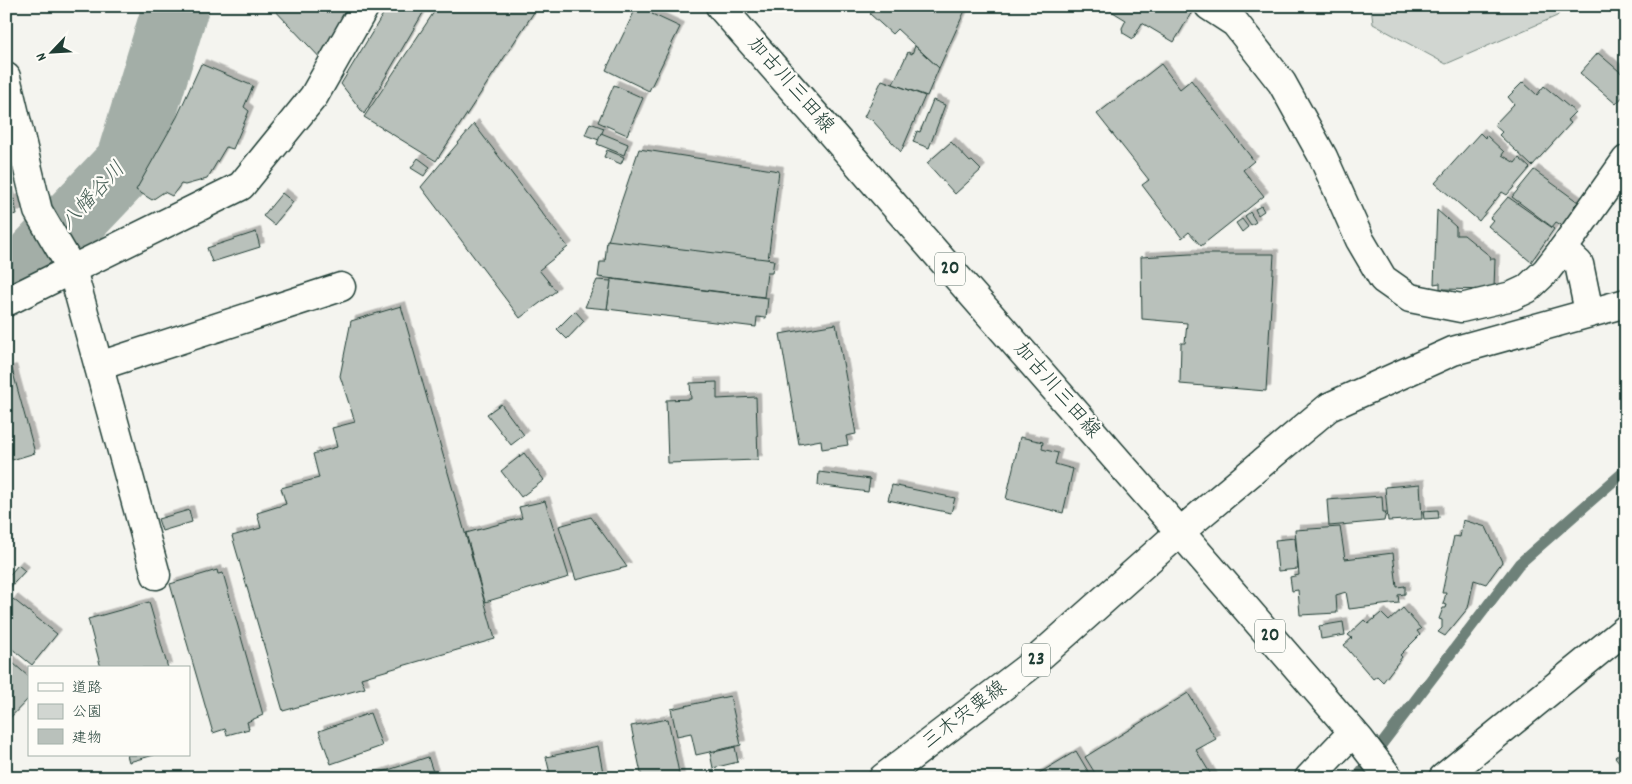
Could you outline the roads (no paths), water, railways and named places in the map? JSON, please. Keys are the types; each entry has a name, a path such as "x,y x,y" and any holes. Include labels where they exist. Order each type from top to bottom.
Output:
{"street":[{"path":"6,302 241,186 314,96 365,6"},
{"name":"加古川三田線","path":"720,6 1180,532 1356,736 1387,775"},
{"path":"1210,6 1235,24 1282,83 1324,157 1360,240 1378,271 1383,279 1410,298 1461,308 1512,296 1527,289 1546,271 1563,249 1626,160"},
{"path":"6,77 38,211 72,269 156,575"},
{"path":"1563,249 1579,264 1589,312"},
{"path":"99,366 341,287"},
{"name":"三木宍粟線","path":"883,778 1027,668 1180,532 1329,407 1453,351 1626,303"},
{"path":"1443,778 1626,630"},
{"path":"1309,778 1356,736"}],"waterway":[{"name":"八幡谷川","path":"6,278 30,266 128,163 176,6"},
{"path":"1356,778 1519,564 1626,470"}]}
